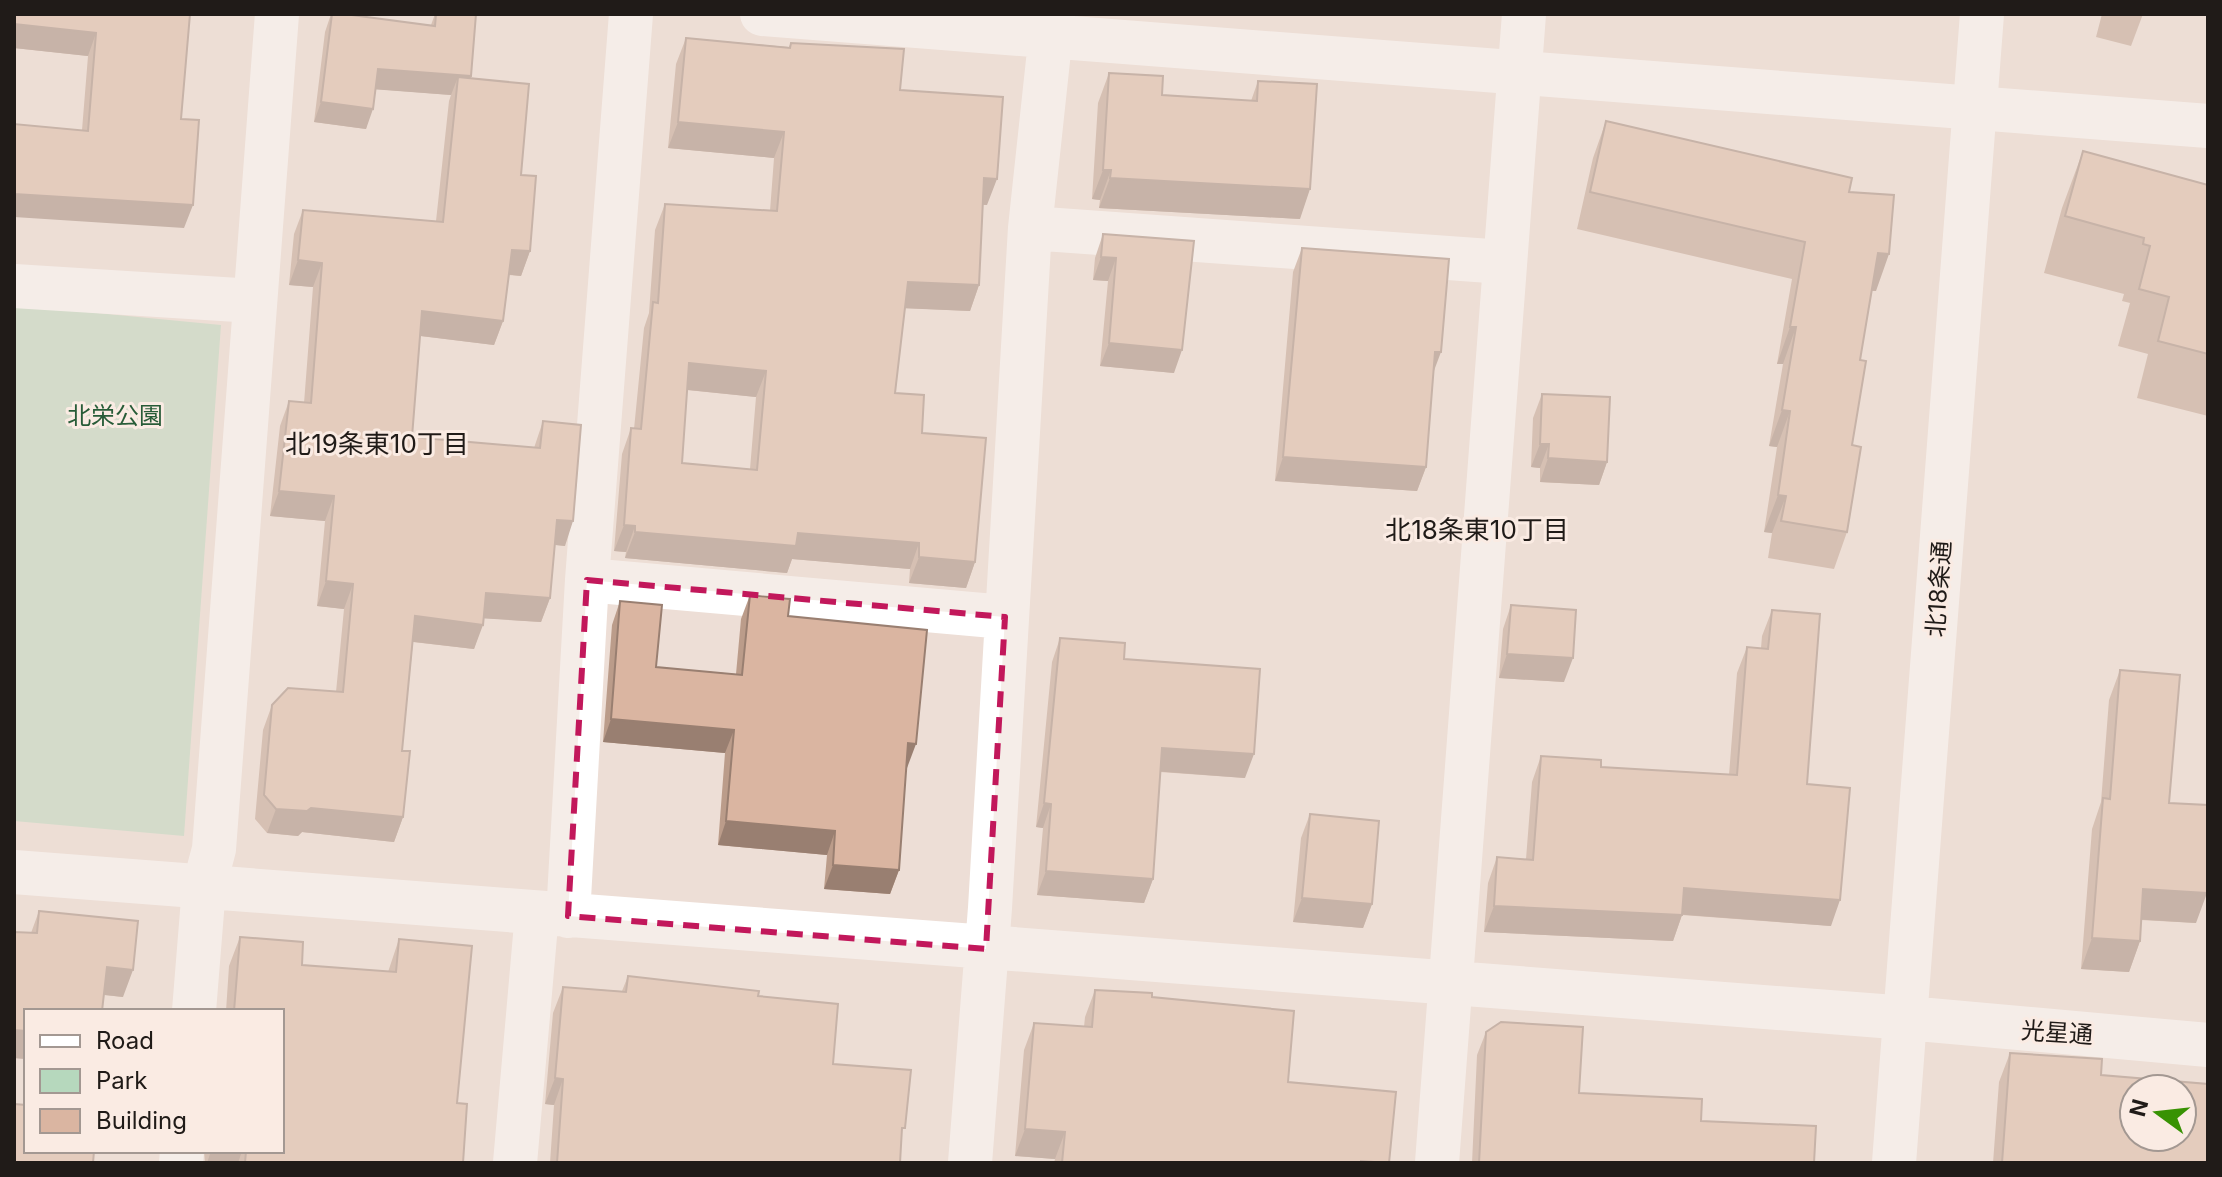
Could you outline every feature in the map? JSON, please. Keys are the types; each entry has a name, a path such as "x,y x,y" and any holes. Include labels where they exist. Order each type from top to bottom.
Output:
{"street":[{"path":"194,1009 204,887 214,849 277,14"},
{"path":"515,1163 552,914 587,580 631,14"},
{"path":"762,14 1051,26 1519,73 2208,126"},
{"path":"1437,1163 1524,14"},
{"name":"北18条通","path":"1894,1163 1982,14"},
{"path":"970,1163 1030,228 1051,26"},
{"path":"1030,228 1504,262"},
{"path":"14,286 254,301"},
{"path":"587,580 1005,617"},
{"name":"光星通","path":"14,872 1449,986 1907,1018 2208,1045"}],"highlighted area":[{"path":"587,580 1005,617 986,949 568,916"}],"green space":[{"name":"北栄公園","path":"14,305 221,325 184,836 14,821"}],"building":[{"path":"14,14 190,14 181,119 199,120 193,205 14,194 14,124 88,131 96,33 14,24"},
{"path":"332,14 435,26 436,14 476,14 471,76 378,69 373,109 321,102"},
{"path":"686,38 790,48 791,43 904,49 900,90 1003,97 997,179 984,178 979,285 908,282 895,393 924,395 922,433 986,438 975,562 919,557 919,543 798,533 796,546 635,532 635,526 624,525 631,428 641,429 653,302 658,303 665,204 777,211 784,132 678,122","holes":["689,363 766,371 757,470 682,463"]},
{"path":"1109,73 1163,76 1162,95 1257,101 1258,81 1317,84 1310,189 1110,178 1111,170 1103,170"},
{"path":"458,77 529,84 521,175 536,176 530,251 512,250 503,321 422,311 412,437 540,448 543,421 581,425 573,521 557,520 550,598 486,593 483,625 415,616 402,751 410,751 403,817 311,808 307,811 276,809 264,795 272,705 288,688 343,692 353,584 326,581 334,496 279,491 289,401 311,403 322,263 298,260 303,210 443,222"},
{"path":"1606,121 1852,178 1849,192 1894,195 1889,254 1878,253 1860,360 1866,361 1852,445 1861,447 1847,532 1781,521 1786,496 1778,495 1790,411 1782,410 1796,327 1790,327 1805,242 1590,192"},
{"path":"2083,151 2208,185 2208,354 2158,341 2169,297 2139,289 2150,246 2143,244 2144,238 2065,216"},
{"path":"1103,234 1194,241 1182,350 1109,343 1116,258 1101,257"},
{"path":"1302,248 1449,259 1441,352 1435,352 1426,467 1283,457"},
{"path":"1542,394 1610,397 1607,462 1548,458 1549,444 1540,444"},
{"path":"750,595 790,599 788,616 927,630 916,744 908,743 899,870 833,865 835,831 726,821 734,730 611,719 620,601 662,605 656,667 742,675"},
{"path":"1511,605 1576,610 1573,658 1507,654"},
{"path":"1772,610 1820,614 1807,784 1850,788 1840,900 1684,888 1682,915 1494,906 1497,857 1533,860 1541,756 1601,760 1601,767 1737,775 1747,647 1768,649"},
{"path":"1060,638 1125,643 1124,659 1260,669 1254,754 1162,748 1153,879 1046,871 1051,804 1044,803"},
{"path":"2120,670 2180,675 2169,803 2208,805 2207,893 2143,889 2140,941 2092,938 2103,798 2110,799"},
{"path":"1310,814 1379,821 1372,904 1302,898"},
{"path":"39,911 138,921 133,970 107,967 102,1009 24,1009 24,1031 14,1030 14,932 37,933"},
{"path":"240,937 303,942 302,965 396,972 399,939 472,946 457,1103 467,1104 463,1163 245,1163 246,1153 284,1153 284,1009 234,1009"},
{"path":"628,976 759,991 758,996 838,1004 833,1064 911,1070 900,1163 557,1163 563,1079 555,1078 563,987 626,992"},
{"path":"1095,990 1152,993 1152,997 1294,1011 1288,1082 1396,1092 1389,1163 1062,1163 1065,1132 1025,1129 1034,1023 1092,1027"},
{"path":"1501,1022 1583,1027 1579,1093 1702,1099 1701,1121 1816,1126 1814,1163 1479,1163 1486,1032"},
{"path":"2010,1053 2102,1059 2101,1075 2118,1076 2118,1153 2198,1153 2198,1083 2208,1084 2208,1163 2002,1163"},
{"path":"14,1104 24,1105 24,1153 94,1153 93,1163 14,1163"}],"district":[{"name":"北19条東10丁目","path":"377,444"},
{"name":"北18条東10丁目","path":"1477,530"}]}
